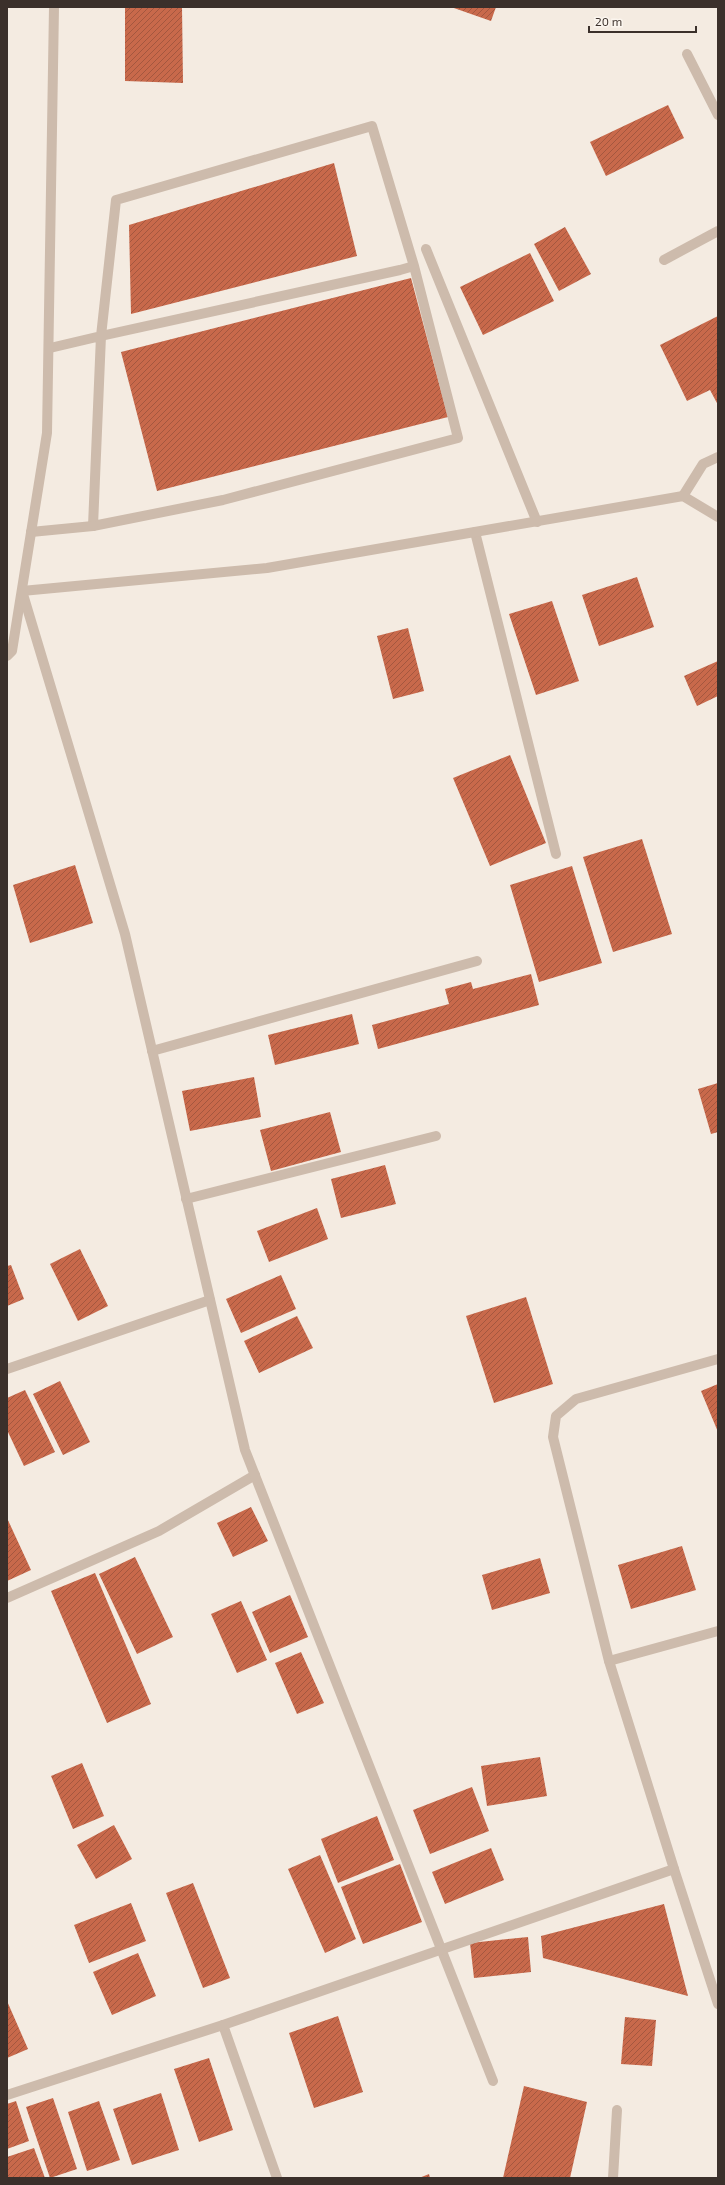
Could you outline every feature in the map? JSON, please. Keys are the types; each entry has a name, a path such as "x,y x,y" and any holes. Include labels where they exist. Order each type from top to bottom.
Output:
{"street":[{"path":"7,656 12,651 47,433 50,348 54,7"},
{"path":"687,54 718,115"},
{"path":"31,532 93,526 223,500 458,438 414,266 372,126 116,200 102,336 93,526"},
{"path":"664,260 718,231"},
{"path":"426,249 537,522"},
{"path":"50,348 414,266"},
{"path":"683,496 703,464 718,457"},
{"path":"22,591 268,568 683,496 718,517"},
{"path":"475,532 556,854"},
{"path":"22,591 125,934 245,1450 493,2081"},
{"path":"152,1051 477,961"},
{"path":"186,1199 436,1136"},
{"path":"7,1369 210,1300"},
{"path":"718,1359 576,1399 556,1416 553,1437 609,1661 718,2004"},
{"path":"7,1598 159,1531 255,1475"},
{"path":"609,1661 718,1631"},
{"path":"7,2095 223,2026 674,1869"},
{"path":"223,2026 277,2178"},
{"path":"614,2178 617,2110"}],"building":[{"path":"125,7 182,7 183,83 125,81"},
{"path":"451,7 496,7 491,21"},
{"path":"668,105 684,138 606,176 590,142"},
{"path":"334,163 357,256 131,314 129,225"},
{"path":"565,227 591,274 559,291 534,244"},
{"path":"530,253 554,301 483,335 460,287"},
{"path":"411,278 448,417 157,491 121,352"},
{"path":"718,316 718,405 710,390 687,401 660,345"},
{"path":"637,577 654,627 599,646 582,595"},
{"path":"552,601 579,681 536,695 509,614"},
{"path":"408,628 424,691 393,699 377,636"},
{"path":"718,661 718,696 697,706 684,676"},
{"path":"510,755 546,843 490,866 453,778"},
{"path":"642,839 672,934 613,952 583,857"},
{"path":"75,865 93,923 30,943 13,885"},
{"path":"572,866 602,963 539,982 510,885"},
{"path":"531,974 539,1005 378,1049 372,1025 449,1004 445,989 471,982 473,989"},
{"path":"352,1014 359,1044 275,1065 268,1035"},
{"path":"254,1077 261,1117 190,1131 182,1091"},
{"path":"718,1083 718,1132 711,1134 698,1089"},
{"path":"330,1112 341,1152 271,1171 260,1130"},
{"path":"385,1165 396,1204 341,1218 331,1179"},
{"path":"317,1208 328,1239 269,1262 257,1231"},
{"path":"80,1249 108,1306 78,1321 50,1264"},
{"path":"11,1265 24,1299 7,1306 7,1266"},
{"path":"281,1275 296,1309 241,1333 226,1299"},
{"path":"526,1297 553,1384 494,1403 466,1316"},
{"path":"297,1316 313,1348 259,1373 244,1341"},
{"path":"60,1381 90,1442 63,1455 33,1394"},
{"path":"718,1384 718,1432 701,1391"},
{"path":"25,1390 55,1452 24,1466 7,1430 7,1398"},
{"path":"251,1507 268,1541 233,1557 217,1523"},
{"path":"7,1518 31,1570 7,1581"},
{"path":"682,1546 696,1590 631,1609 618,1565"},
{"path":"135,1557 173,1637 137,1654 99,1574"},
{"path":"540,1558 550,1593 492,1610 482,1575"},
{"path":"95,1573 151,1704 107,1723 51,1591"},
{"path":"290,1595 308,1637 270,1653 252,1612"},
{"path":"241,1601 267,1660 237,1673 211,1614"},
{"path":"301,1652 324,1703 297,1714 275,1663"},
{"path":"540,1757 547,1796 487,1806 481,1766"},
{"path":"82,1763 104,1816 73,1829 51,1776"},
{"path":"472,1787 489,1831 430,1854 413,1810"},
{"path":"377,1816 394,1860 338,1883 321,1839"},
{"path":"114,1825 132,1859 96,1879 77,1845"},
{"path":"491,1848 504,1880 445,1904 432,1872"},
{"path":"320,1855 356,1939 325,1953 288,1869"},
{"path":"400,1864 422,1922 363,1944 341,1887"},
{"path":"193,1883 230,1978 203,1988 166,1893"},
{"path":"131,1903 146,1941 89,1963 74,1925"},
{"path":"664,1904 688,1996 543,1958 541,1936"},
{"path":"528,1937 531,1972 474,1978 470,1943"},
{"path":"138,1953 156,1996 112,2015 93,1972"},
{"path":"7,2001 28,2049 7,2058"},
{"path":"338,2016 363,2092 314,2108 289,2033"},
{"path":"625,2017 656,2020 652,2066 621,2064"},
{"path":"209,2058 233,2130 199,2142 174,2069"},
{"path":"524,2086 587,2102 570,2178 503,2178"},
{"path":"161,2093 179,2150 132,2165 113,2109"},
{"path":"53,2098 77,2169 50,2178 26,2107"},
{"path":"16,2101 29,2141 7,2149 7,2104"},
{"path":"99,2101 120,2160 87,2171 68,2112"},
{"path":"34,2148 45,2178 7,2178 7,2157"},
{"path":"429,2174 430,2178 419,2178"}]}
